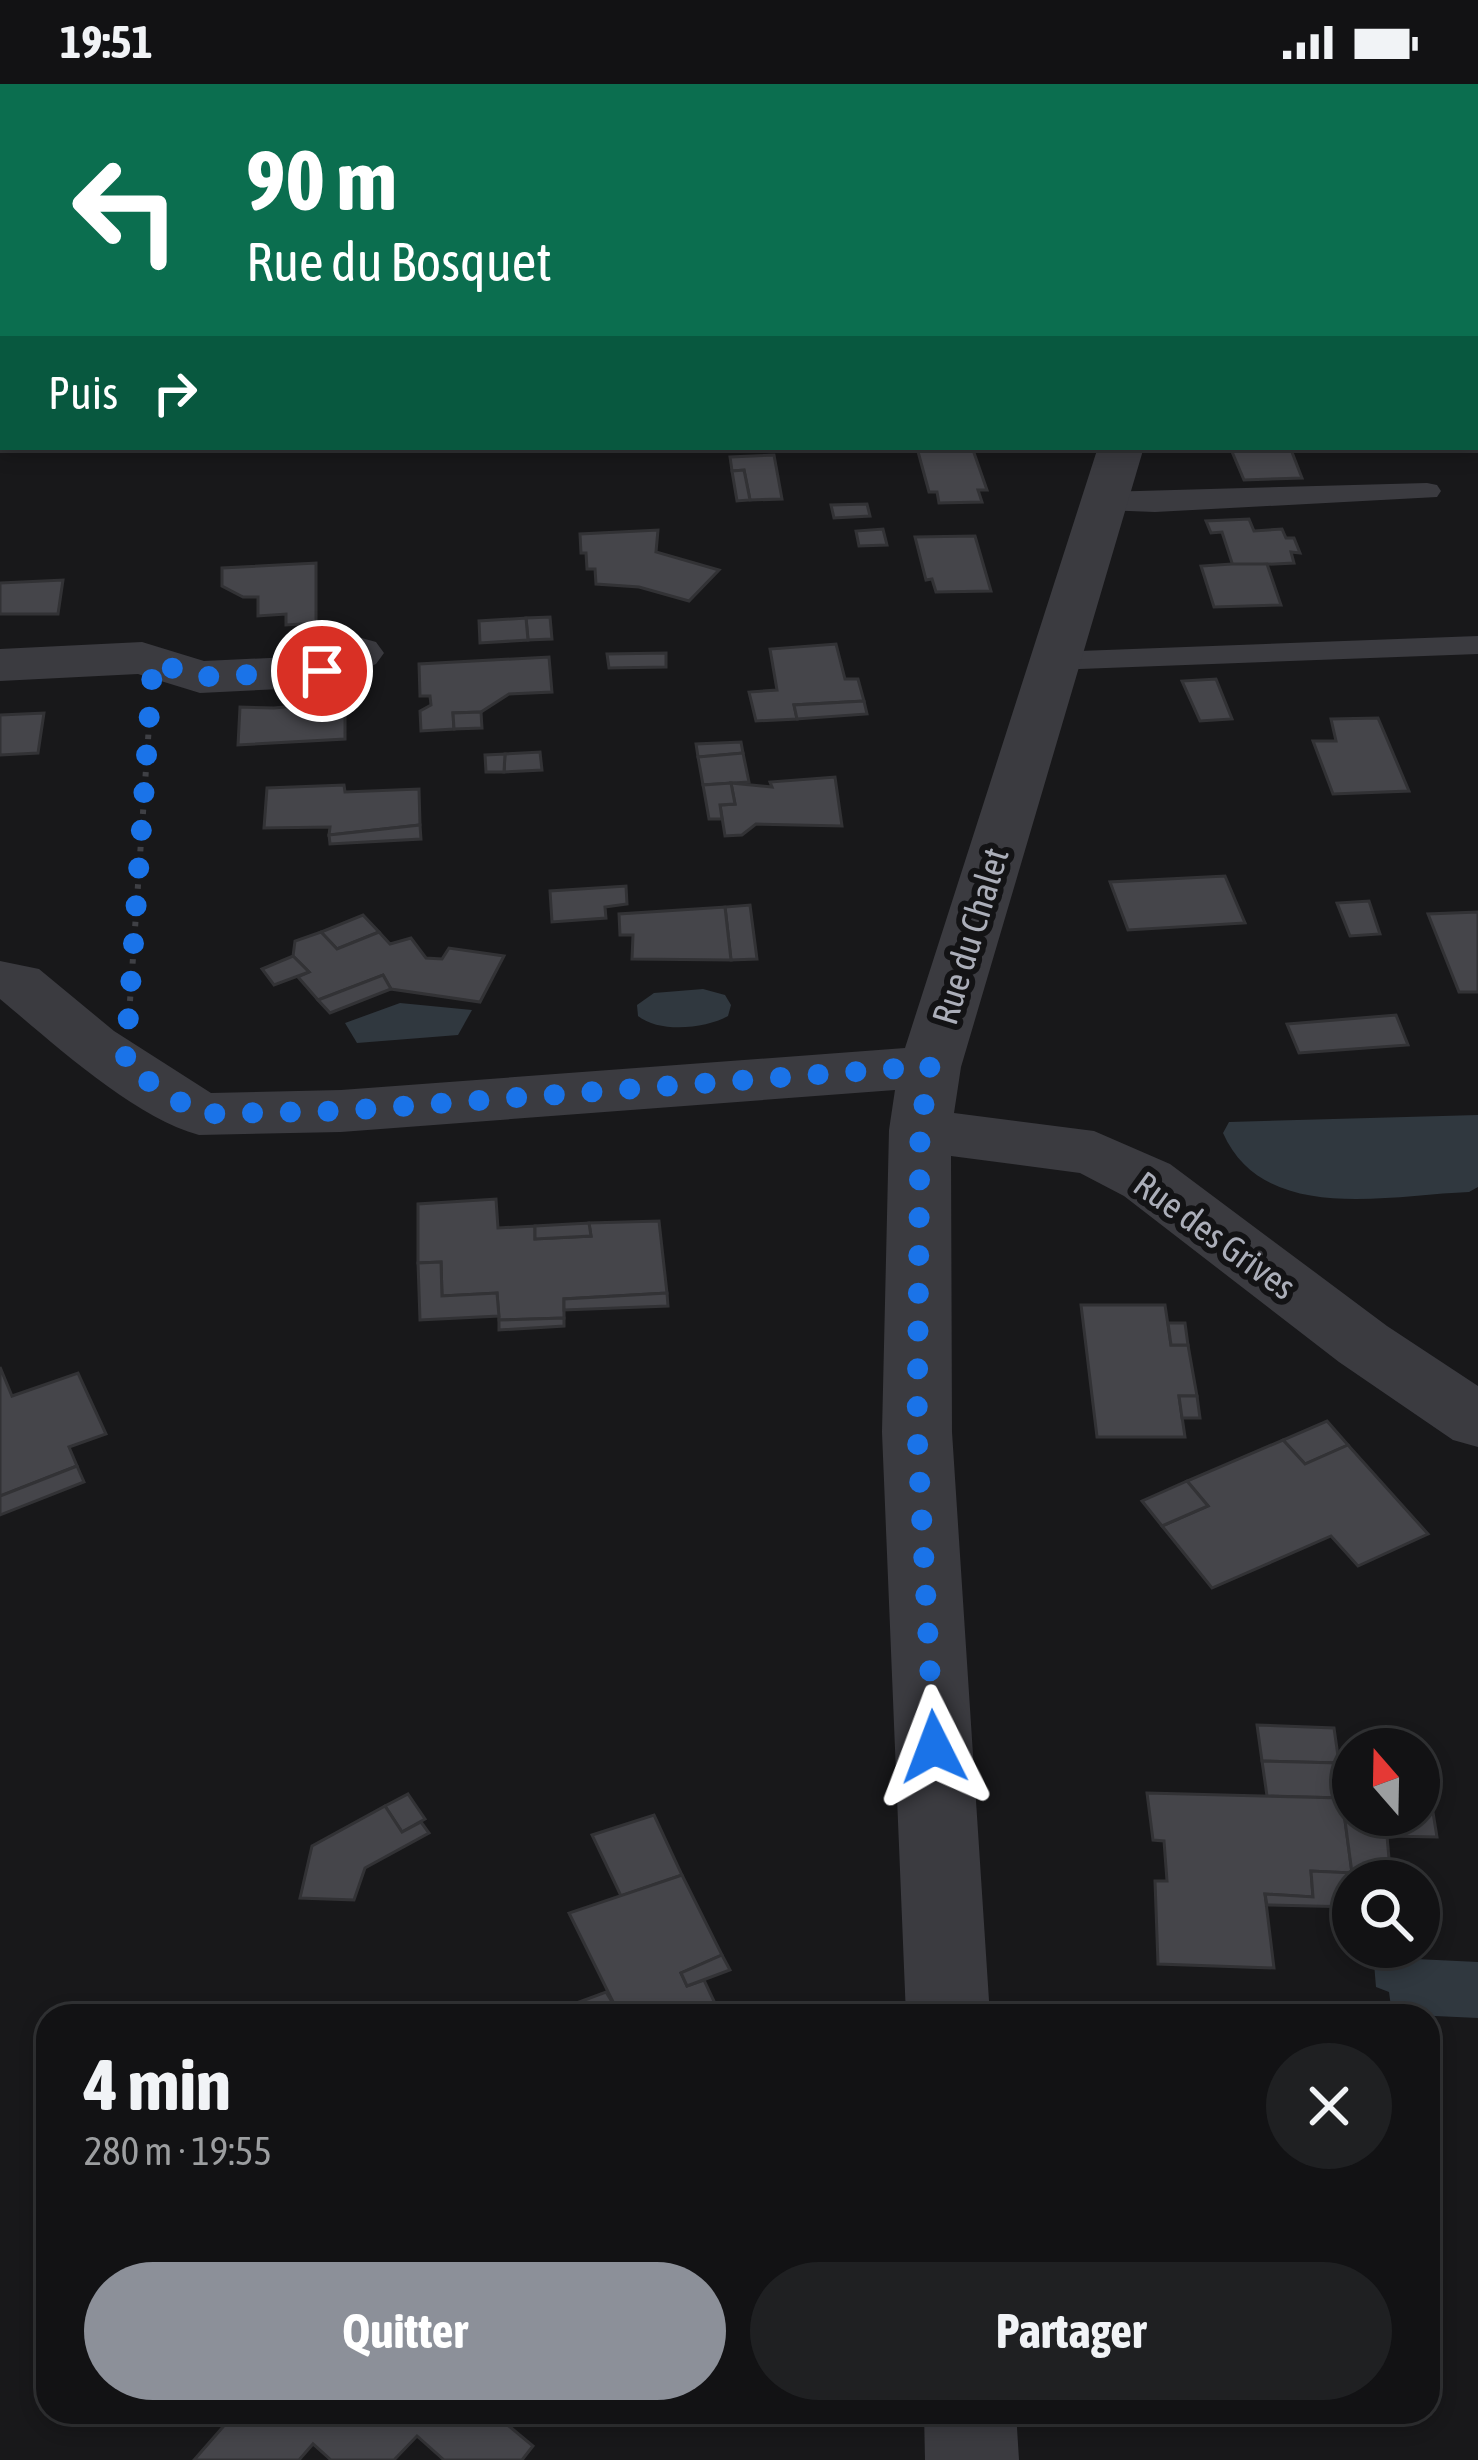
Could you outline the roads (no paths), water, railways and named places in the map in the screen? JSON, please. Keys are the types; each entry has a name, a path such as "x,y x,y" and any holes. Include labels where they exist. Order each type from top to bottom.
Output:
{"street":[{"name":"Rue du Chalet","path":"947,2004 917,1432 925,1098 1119,450"},
{"path":"0,665 142,658 200,677 322,671 358,653"},
{"name":"Rue des Grives","path":"0,980 18,983 125,1066 199,1114 925,1098 1094,1153 1147,1180 1364,1344 1478,1421"},
{"path":"970,2424 972,2460"}],"lane":[{"path":"1103,500 1155,503 1426,491"},
{"path":"1054,662 1478,645"}]}
